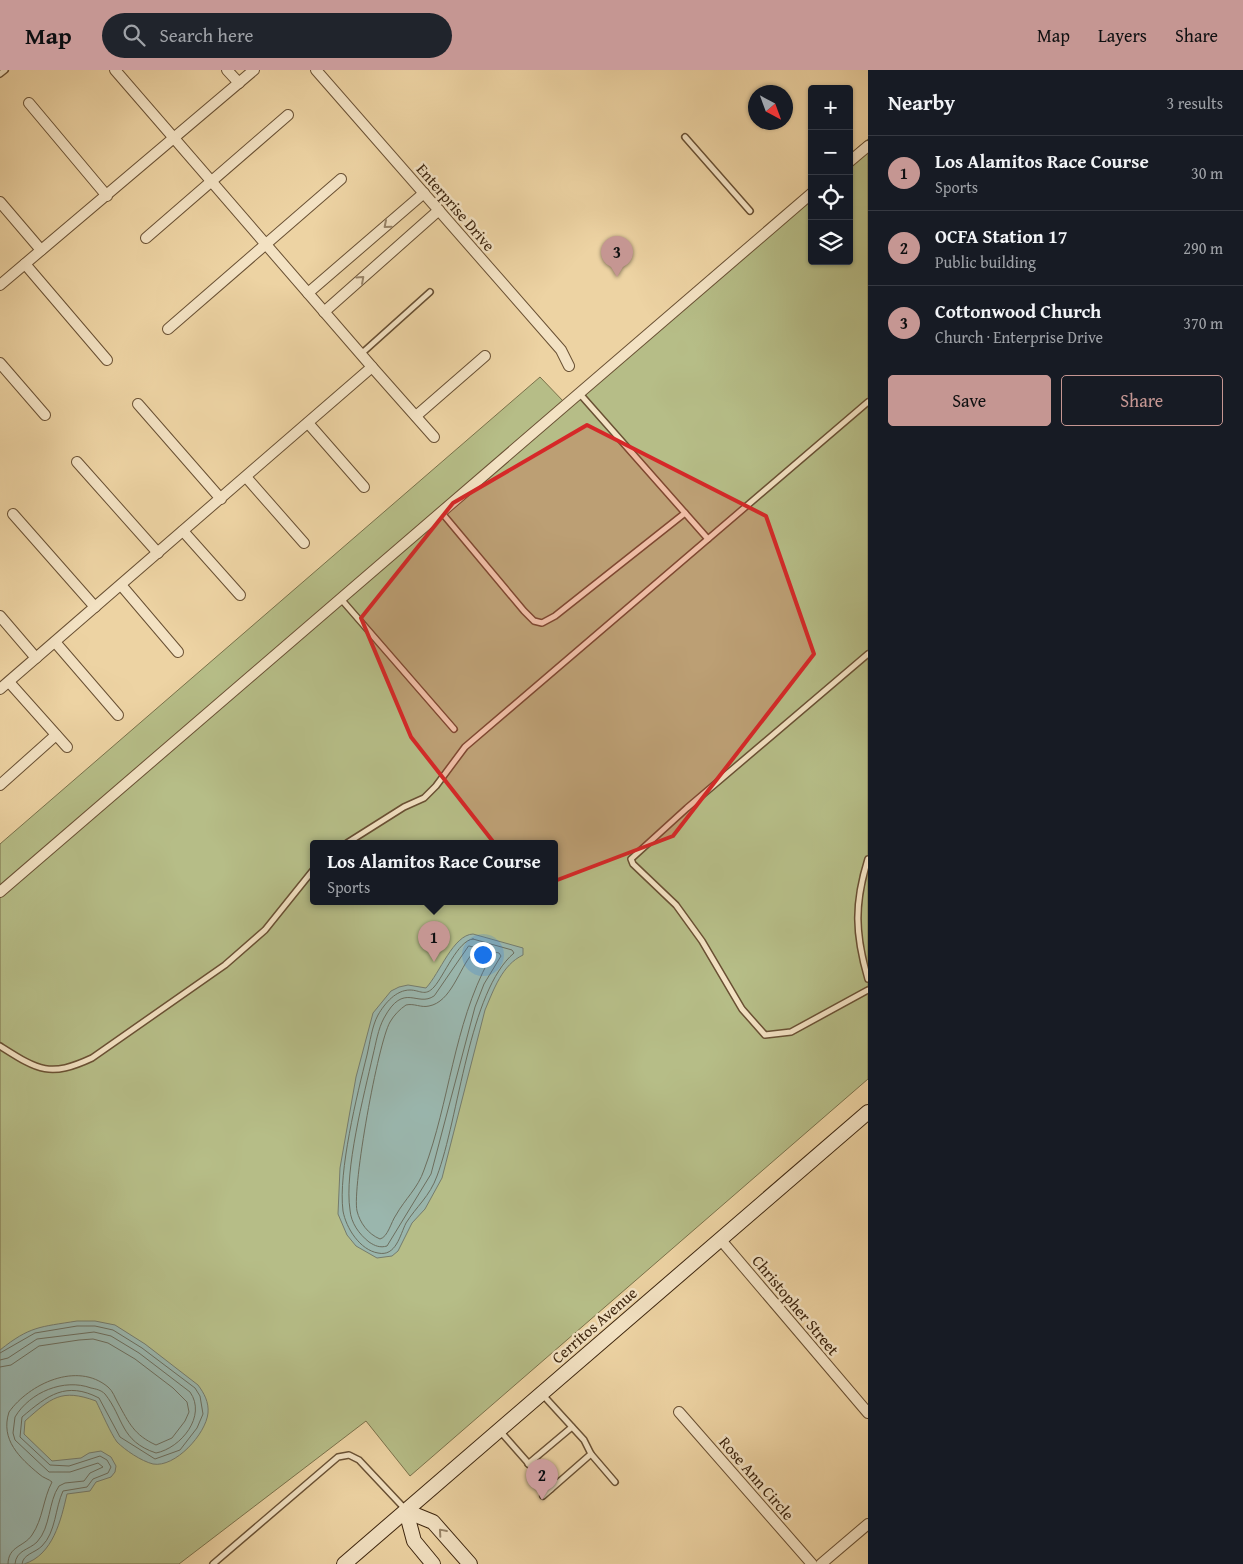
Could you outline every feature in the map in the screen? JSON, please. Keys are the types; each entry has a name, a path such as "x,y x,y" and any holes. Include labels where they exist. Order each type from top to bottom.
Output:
{"main road":[{"name":"Cerritos Avenue","path":"344,1564 868,1112"},
{"path":"406,1511 414,1541 433,1564"},
{"path":"406,1511 433,1522 470,1564"}],"street":[{"path":"115,70 360,354 434,436"},
{"path":"227,70 239,83"},
{"path":"0,285 175,139 254,70"},
{"name":"Enterprise Drive","path":"316,70 561,350 569,366"},
{"path":"29,103 107,196"},
{"path":"146,238 288,116"},
{"path":"853,159 868,146"},
{"path":"168,329 341,179"},
{"path":"308,293 424,193"},
{"path":"0,892 808,197"},
{"path":"0,202 41,250"},
{"path":"324,312 439,210"},
{"path":"25,264 107,360"},
{"path":"416,416 485,356"},
{"path":"0,363 45,415"},
{"path":"0,689 372,367"},
{"path":"138,404 220,499"},
{"path":"308,423 364,487"},
{"path":"77,462 158,553"},
{"path":"246,477 304,543"},
{"path":"13,514 95,608"},
{"path":"183,531 240,595"},
{"path":"121,584 178,652"},
{"path":"0,616 36,658"},
{"path":"55,642 118,715"},
{"path":"9,682 67,747"},
{"path":"0,785 56,735"},
{"name":"Christopher Street","path":"720,1240 868,1413"},
{"name":"Rose Ann Circle","path":"679,1412 812,1564"},
{"path":"821,1564 868,1524"}],"lane":[{"path":"0,74 4,70"},
{"path":"685,137 750,211"},
{"path":"360,354 430,292"},
{"path":"580,394 708,539"},
{"path":"352,840 424,798 436,786 465,748 868,402"},
{"path":"442,513 524,612 534,620 542,623 555,616 684,513"},
{"path":"341,599 454,729"},
{"path":"868,654 687,808 631,859 633,864 676,905 702,941 742,1009 765,1035 791,1032 868,990"},
{"path":"868,859 862,878 857,918 859,947 868,980"},
{"path":"0,1046 33,1067 54,1070 75,1066 92,1058 119,1041 225,965 265,930 310,874"},
{"path":"542,1393 584,1440 591,1454 615,1482"},
{"path":"528,1464 572,1427"},
{"path":"499,1430 551,1489"},
{"path":"543,1496 591,1454"},
{"path":"213,1564 338,1457 349,1455 358,1460 406,1511"}],"highlighted area":[{"path":"587,425 766,516 814,654 673,836 531,890 411,737 361,618 453,503"}],"green space":[{"path":"868,139 868,1079 410,1476 366,1421 179,1564 0,1564 0,844 540,377 564,402 808,190 808,265 853,265 853,152"}],"water":[{"path":"473,934 523,948 523,955 504,971 495,986 485,1010 442,1178 425,1209 412,1223 398,1251 392,1256 377,1258 356,1246 347,1235 338,1214 340,1168 356,1077 373,1013 391,991 399,987 408,985 426,988 459,941"},
{"path":"77,1321 95,1321 115,1325 145,1344 198,1385 208,1405 206,1421 196,1439 180,1455 162,1464 153,1464 134,1455 117,1442 96,1401 74,1395 57,1398 42,1406 25,1421 24,1434 52,1461 81,1458 89,1453 101,1451 111,1457 116,1466 115,1472 111,1477 96,1482 90,1491 67,1494 62,1515 54,1535 42,1553 24,1564 0,1564 0,1350 19,1336 28,1332"}],"place":[{"name":"Cottonwood Church","path":"617,277"},
{"name":"Los Alamitos Race Course","path":"434,962"},
{"name":"OCFA Station 17","path":"542,1500"}]}
